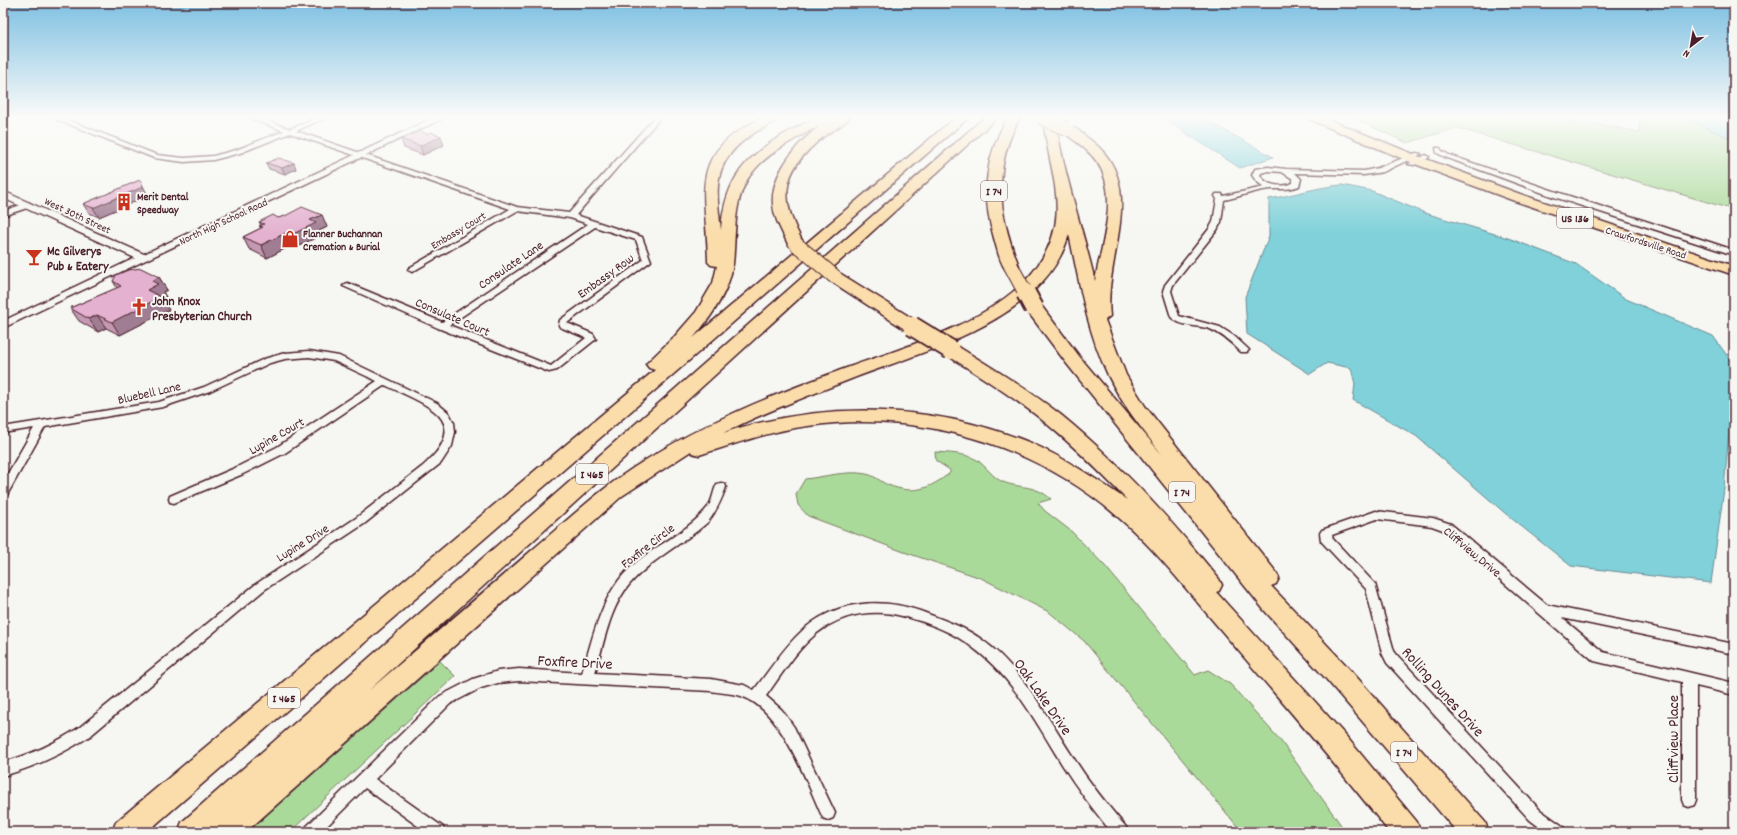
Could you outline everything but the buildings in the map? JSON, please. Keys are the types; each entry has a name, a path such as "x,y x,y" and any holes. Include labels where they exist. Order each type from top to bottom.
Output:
{"highway":[{"path":"716,290 716,252 710,184 713,169 720,156"},
{"path":"443,563 544,459 684,337 702,317 722,280 731,205 735,188 753,163 762,156"},
{"path":"795,156 780,184 781,212 786,229 796,244 813,260 835,276 987,372 1053,419 1078,440 1134,494 1193,562 1407,832"},
{"name":"I 465","path":"126,832 918,156"},
{"name":"I 465","path":"192,832 948,156"},
{"name":"I 74","path":"997,156 993,174 995,210 1001,241 1011,266 1034,308 1073,360 1267,597 1336,672 1475,832"},
{"path":"1056,156 1063,189 1076,231 1096,320 1108,353 1123,386 1138,410 1285,600 1336,672"},
{"path":"1100,156 1107,165 1114,182 1115,200 1101,304 1108,353"},
{"path":"225,832 587,517 614,491 641,471 695,438 759,408 959,331 1002,308 1026,289 1054,255 1065,218 1063,189"},
{"path":"587,517 646,475 673,460 741,433 780,423 832,416 886,416 928,421 982,432 1018,445 1058,465 1122,507 1162,547 1344,754"}],"main road":[{"name":"Crawfordsville Road","path":"1418,157 1550,203 1734,263"},
{"name":"Crawfordsville Road","path":"1418,157 1539,205 1734,271"}],"street":[{"path":"153,156 175,160 198,160 218,156"},
{"name":"North High School Road","path":"3,324 359,156"},
{"name":"Embassy Row","path":"364,156 516,209 571,216 640,239 647,261 563,322 563,325 590,336 591,339 554,368 549,370"},
{"path":"571,216 624,156"},
{"name":"Crawfordsville Road","path":"1448,156 1520,183 1734,253"},
{"path":"1219,196 1250,185 1254,182 1257,172 1263,169 1364,173 1380,170 1418,157"},
{"path":"1219,196 1264,187 1291,187 1302,178 1308,177 1357,178 1387,174 1418,157"},
{"path":"1286,171 1294,176 1297,181"},
{"path":"1256,177 1263,184 1274,187"},
{"name":"West 30th Street","path":"3,194 143,258"},
{"path":"1219,196 1216,222 1213,230 1169,285 1167,291 1175,317 1184,321 1216,328 1229,336 1244,350"},
{"path":"3,214 27,205"},
{"name":"Embassy Court","path":"412,270 516,209"},
{"name":"Consulate Lane","path":"441,326 594,224"},
{"name":"Consulate Court","path":"348,286 549,370"},
{"name":"Lupine Drive","path":"5,769 48,753 88,730 260,587 360,521 434,463 443,452 449,439 450,429 447,418 434,405 326,355 294,355"},
{"name":"Bluebell Lane","path":"3,430 42,423 138,410 171,402 207,389 263,362 294,355"},
{"name":"Lupine Court","path":"174,499 245,468 281,450 384,381"},
{"path":"3,492 42,423"},
{"name":"Foxfire Circle","path":"587,679 609,608 622,584 637,569 698,523 714,507 720,487"},
{"name":"Cliffview Drive","path":"1326,533 1376,515 1433,522 1446,527 1599,657 1734,689"},
{"name":"Rolling Dunes Drive","path":"1326,533 1327,541 1372,587 1388,653 1392,659 1535,815 1559,832"},
{"name":"Oak Lake Drive","path":"756,698 804,637 822,622 837,614 860,608 890,608 942,624 973,640 1005,667 1023,691 1070,765 1121,832"},
{"name":"Cliffview Drive","path":"1541,609 1734,650"},
{"name":"Foxfire Drive","path":"310,832 445,700 465,688 498,677 519,675 735,688 756,698 777,714 789,730 828,813"},
{"name":"Cliffview Place","path":"1689,678 1689,800"},
{"path":"364,779 438,832"}],"green space":[{"path":"1551,156 1734,156 1734,210"},
{"path":"935,452 967,456 977,460 999,480 1039,491 1051,499 1038,503 1045,511 1071,531 1105,566 1195,675 1208,670 1230,684 1280,740 1346,832 1242,832 1084,641 1049,612 981,578 904,552 808,516 798,505 796,494 805,479 836,474 859,473 875,477 888,485 897,488 906,490 921,489 935,483 950,473 950,470 936,461"},
{"path":"440,661 455,676 290,832 248,832"}],"water":[{"path":"1221,156 1273,157 1240,168"},
{"path":"1342,185 1372,191 1425,213 1508,238 1576,264 1626,299 1713,336 1731,361 1731,408 1724,489 1711,583 1571,566 1506,514 1416,436 1353,400 1355,384 1351,368 1327,363 1310,374 1247,334 1245,297 1269,236 1269,199 1324,187"}],"place":[{"name":"Merit Dental Speedway","path":"124,202"},
{"name":"Flanner Buchannan Cremation & Burial","path":"290,239"},
{"name":"Mc Gilverys Pub & Eatery","path":"34,257"},
{"name":"John Knox Presbyterian Church","path":"139,307"}]}
